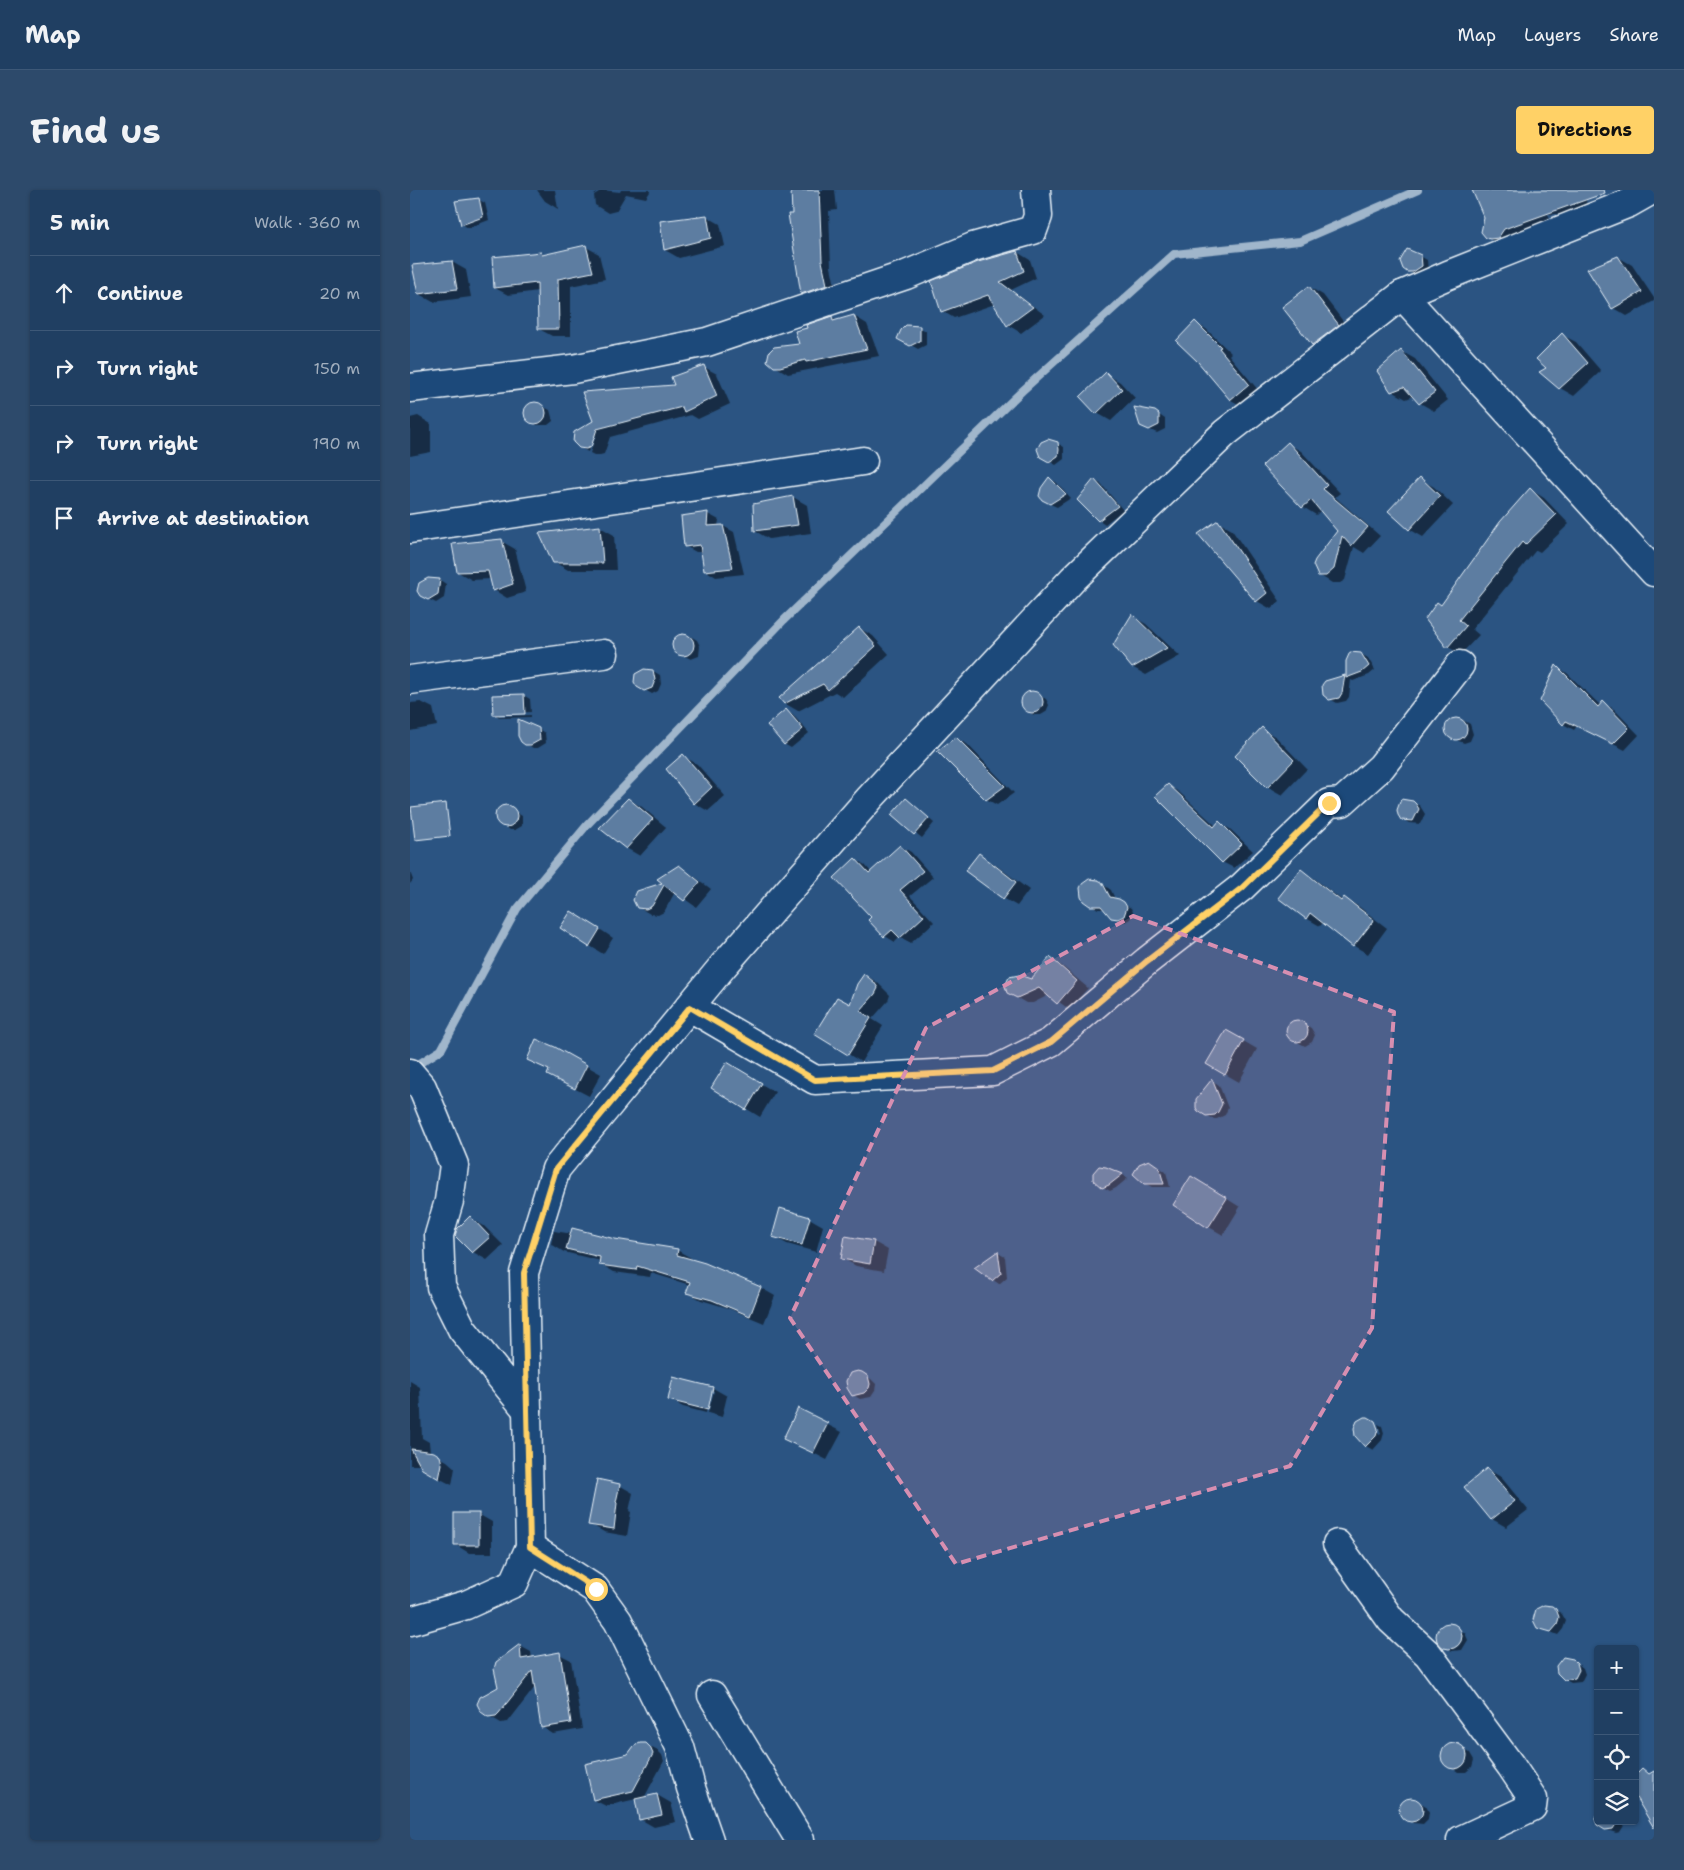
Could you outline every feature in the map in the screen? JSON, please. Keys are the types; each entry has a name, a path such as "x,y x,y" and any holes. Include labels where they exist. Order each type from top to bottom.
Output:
{"street":[{"path":"410,388 573,369 707,342 906,275 973,247 1033,230 1038,216 1036,190"},
{"path":"410,1620 466,1605 514,1583 530,1547 524,1273 556,1169 723,966 870,798 1073,579 1225,433 1402,295 1628,203 1652,190"},
{"path":"1402,295 1654,572"},
{"path":"410,528 863,461"},
{"path":"410,680 604,654"},
{"path":"690,1007 815,1080 993,1071 1051,1042 1147,961 1242,888 1329,803 1342,802 1381,767 1460,665"},
{"path":"415,1079 454,1164 449,1201 439,1235 441,1287 462,1329 527,1410"},
{"path":"1337,1544 1391,1620 1428,1654 1511,1766 1533,1799 1532,1807 1461,1840"},
{"path":"530,1547 596,1589 618,1621 680,1747 691,1788 709,1840"},
{"path":"712,1695 800,1840"}],"highlighted area":[{"path":"1133,916 1394,1012 1372,1328 1290,1466 956,1564 790,1318 926,1028"}],"building":[{"path":"791,190 819,190 822,261 827,285 801,294 788,214 792,214"},
{"path":"1472,190 1604,190 1605,193 1504,229 1498,238 1490,239 1486,238 1481,232 1484,218"},
{"path":"479,198 483,217 461,225 455,201"},
{"path":"707,215 711,238 664,250 660,221"},
{"path":"586,245 593,272 558,279 559,329 538,329 537,283 494,288 492,257 541,252 542,255"},
{"path":"1407,249 1421,255 1422,266 1413,272 1407,272 1403,269 1400,261"},
{"path":"1017,251 1024,271 1000,282 1033,307 1007,326 988,295 941,312 931,281 978,262"},
{"path":"1618,256 1642,292 1612,309 1587,269"},
{"path":"452,261 457,289 418,294 412,265"},
{"path":"1309,286 1339,325 1312,345 1282,307"},
{"path":"854,315 867,349 806,362 805,360 780,367 774,367 767,361 769,352 774,347 799,344 795,331 807,328 806,325 832,316 833,321"},
{"path":"1195,321 1221,347 1219,348 1249,384 1230,400 1198,362 1176,341"},
{"path":"906,325 920,326 920,341 910,346 897,339 901,330"},
{"path":"1562,333 1588,363 1559,389 1539,372 1546,368 1536,359"},
{"path":"1401,350 1435,392 1419,404 1404,387 1391,392 1377,371"},
{"path":"704,365 717,396 684,412 682,407 597,429 591,447 586,449 579,448 573,442 574,432 593,421 582,392 674,385 671,377"},
{"path":"1106,372 1122,389 1096,414 1080,397"},
{"path":"535,402 543,405 546,413 543,421 535,424 527,421 524,413 527,405"},
{"path":"1134,407 1155,411 1159,414 1159,425 1149,430 1140,426"},
{"path":"1048,439 1058,442 1059,450 1058,456 1049,462 1040,457 1037,449 1041,442"},
{"path":"1288,442 1327,485 1323,489 1368,527 1351,546 1342,536 1334,569 1326,576 1318,576 1313,565 1337,531 1311,500 1302,508 1262,466"},
{"path":"1049,477 1066,494 1050,504 1039,496 1041,488"},
{"path":"1420,477 1440,496 1409,530 1388,511"},
{"path":"1094,479 1118,506 1098,521 1077,500"},
{"path":"1530,488 1556,515 1525,545 1522,542 1459,620 1466,626 1447,648 1425,619 1437,602 1441,605 1500,522"},
{"path":"793,496 798,525 754,531 753,504"},
{"path":"708,512 707,526 723,525 733,568 704,571 700,545 684,547 681,516"},
{"path":"1218,520 1267,593 1256,602 1198,534"},
{"path":"600,526 603,563 553,563 539,533"},
{"path":"502,539 513,584 493,591 488,571 457,572 452,544"},
{"path":"428,578 440,579 438,594 428,600 420,596 417,591 419,583"},
{"path":"1132,614 1167,648 1132,668 1113,645"},
{"path":"859,627 876,646 828,690 823,684 784,704 779,698"},
{"path":"683,634 691,637 694,645 691,653 683,656 675,653 672,645 675,637"},
{"path":"1350,652 1361,653 1369,666 1362,672 1346,678 1346,661"},
{"path":"1556,665 1598,707 1603,701 1629,728 1613,744 1566,721 1563,725 1540,701"},
{"path":"644,669 653,670 655,680 652,688 644,691 637,687 634,682 635,674"},
{"path":"1345,675 1342,693 1339,698 1329,700 1323,695 1322,685 1325,681"},
{"path":"1032,691 1040,694 1043,702 1040,710 1032,713 1024,710 1021,702 1024,694"},
{"path":"524,694 525,714 493,715 492,695"},
{"path":"786,709 803,729 784,745 767,725"},
{"path":"1456,718 1464,721 1467,729 1464,737 1456,740 1448,737 1445,729 1448,721"},
{"path":"518,719 539,728 540,740 531,745 525,745 521,742 518,736"},
{"path":"1262,727 1294,760 1267,788 1235,756"},
{"path":"956,737 1005,786 986,800 937,751"},
{"path":"683,754 712,787 694,804 666,769"},
{"path":"1168,784 1214,827 1219,821 1242,844 1222,863 1155,796"},
{"path":"628,798 653,819 626,849 599,828"},
{"path":"906,798 929,818 914,835 891,815"},
{"path":"1401,799 1413,801 1419,809 1413,821 1401,820 1398,815 1397,810"},
{"path":"446,803 450,836 415,840 411,807"},
{"path":"506,805 514,808 517,816 514,824 506,827 498,824 495,816 498,808"},
{"path":"900,845 923,871 900,890 924,916 900,938 892,930 884,937 868,920 871,917 834,878 855,858 869,873"},
{"path":"979,853 1016,882 1003,899 965,871"},
{"path":"679,865 700,882 684,901 664,885 652,906 646,909 637,908 633,900 637,891 662,883 657,879"},
{"path":"1301,869 1341,901 1344,897 1374,920 1353,947 1310,913 1306,919 1278,898"},
{"path":"1089,879 1102,882 1110,897 1124,902 1127,907 1124,916 1118,919 1111,918 1101,906 1090,906 1083,901 1080,888"},
{"path":"571,911 600,929 589,947 560,928"},
{"path":"1050,957 1077,981 1057,1004 1039,988 1017,998 1007,993 1005,986 1009,977 1019,975 1031,979"},
{"path":"864,974 878,988 860,1011 871,1018 848,1055 814,1034 837,997 850,1004 857,984"},
{"path":"1297,1020 1305,1023 1308,1031 1305,1039 1297,1042 1289,1039 1286,1031 1289,1023"},
{"path":"1226,1030 1244,1040 1225,1075 1206,1064"},
{"path":"536,1039 555,1047 587,1065 575,1089 547,1075 549,1070 527,1060"},
{"path":"727,1062 762,1083 746,1110 711,1088"},
{"path":"1212,1079 1222,1104 1215,1115 1206,1116 1196,1108 1196,1099"},
{"path":"1149,1160 1159,1167 1164,1184 1144,1184 1133,1174 1139,1164"},
{"path":"1099,1166 1123,1174 1102,1188 1093,1180 1093,1173"},
{"path":"1191,1176 1227,1198 1208,1228 1173,1205"},
{"path":"780,1208 810,1217 802,1245 772,1237"},
{"path":"470,1216 490,1237 472,1253 455,1236 457,1229"},
{"path":"572,1228 615,1239 678,1249 677,1255 705,1263 761,1287 750,1316 712,1300 686,1293 690,1282 637,1266 636,1270 599,1265 600,1257 566,1249"},
{"path":"845,1236 874,1241 870,1264 841,1259"},
{"path":"998,1251 1001,1273 992,1281 974,1268"},
{"path":"858,1371 868,1376 870,1384 864,1393 852,1396 847,1388 846,1381 850,1373"},
{"path":"673,1377 713,1387 708,1410 668,1400"},
{"path":"798,1408 828,1423 813,1453 783,1439"},
{"path":"1364,1417 1375,1421 1378,1429 1376,1436 1365,1447 1355,1436 1354,1428 1357,1421"},
{"path":"411,1449 434,1452 440,1456 442,1464 439,1479 422,1469"},
{"path":"1487,1468 1515,1501 1491,1520 1464,1487"},
{"path":"597,1479 620,1484 616,1502 614,1529 588,1525"},
{"path":"454,1513 479,1513 479,1545 454,1545"},
{"path":"1544,1605 1552,1606 1556,1609 1559,1617 1557,1625 1551,1632 1537,1628 1533,1620 1536,1609"},
{"path":"1449,1623 1458,1627 1462,1636 1458,1645 1449,1649 1440,1645 1436,1636 1440,1627"},
{"path":"520,1644 521,1659 560,1652 571,1723 541,1728 532,1671 496,1716 488,1717 481,1712 477,1704 480,1697 498,1687 494,1669 496,1662"},
{"path":"1563,1657 1573,1659 1577,1663 1579,1670 1575,1678 1564,1680 1557,1673 1556,1666"},
{"path":"646,1743 653,1754 633,1791 593,1800 585,1764 628,1754 634,1746"},
{"path":"1454,1743 1463,1747 1467,1756 1463,1765 1454,1769 1445,1765 1441,1756 1445,1747"},
{"path":"1642,1768 1649,1774 1654,1771 1654,1828 1639,1803 1639,1771"},
{"path":"657,1794 662,1815 639,1820 635,1799"},
{"path":"1411,1798 1419,1802 1423,1810 1419,1818 1411,1822 1403,1818 1399,1810 1403,1802"},
{"path":"1597,1825 1616,1825 1613,1829 1605,1830"}],"waterway":[{"path":"412,1068 441,1050 517,909 587,825 784,620 1022,391 1174,254 1300,241 1418,190"}],"route":[{"path":"596,1589 530,1547 524,1273 556,1169 690,1007 815,1080 993,1071 1051,1042 1147,961 1242,888 1329,803"}]}
